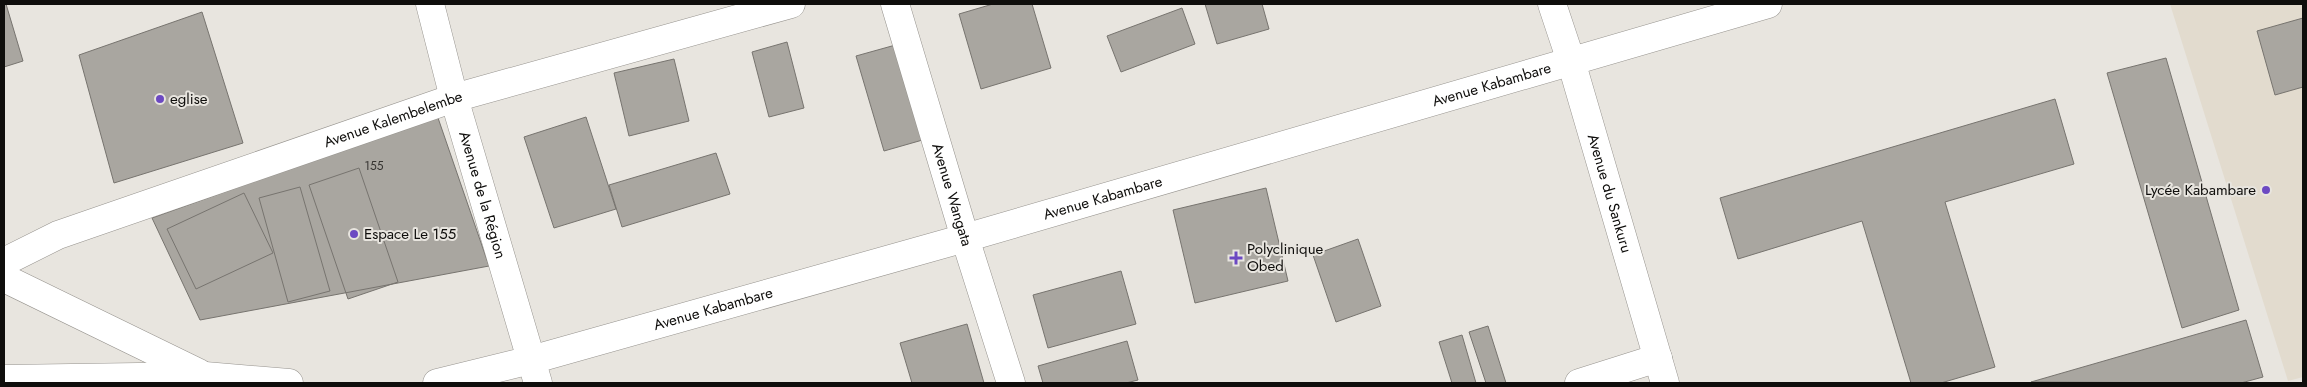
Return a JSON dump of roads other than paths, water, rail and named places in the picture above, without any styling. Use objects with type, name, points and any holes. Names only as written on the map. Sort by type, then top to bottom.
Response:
[{"type":"street","name":"Avenue de la Région","points":[[430,4],[454,98],[535,372]]},
{"type":"street","name":"Avenue Kalembelembe","points":[[4,262],[58,236],[454,98],[791,4]]},
{"type":"street","name":"Avenue Wangata","points":[[895,4],[965,238],[1011,383]]},
{"type":"street","name":"Avenue du Sankuru","points":[[1552,4],[1571,61],[1661,371]]},
{"type":"street","name":"Avenue Kabambare","points":[[437,383],[535,372],[965,238],[1768,4]]},
{"type":"street","points":[[4,278],[205,376]]},
{"type":"street","points":[[1579,383],[1661,371]]},
{"type":"street","points":[[4,379],[205,376],[289,383]]},
{"type":"place","name":"eglise","points":[[160,99]]},
{"type":"place","name":"Lycée Kabambare","points":[[2266,190]]},
{"type":"place","name":"Espace Le 155","points":[[354,234]]},
{"type":"place","name":"Polyclinique Obed","points":[[1236,258]]}]
